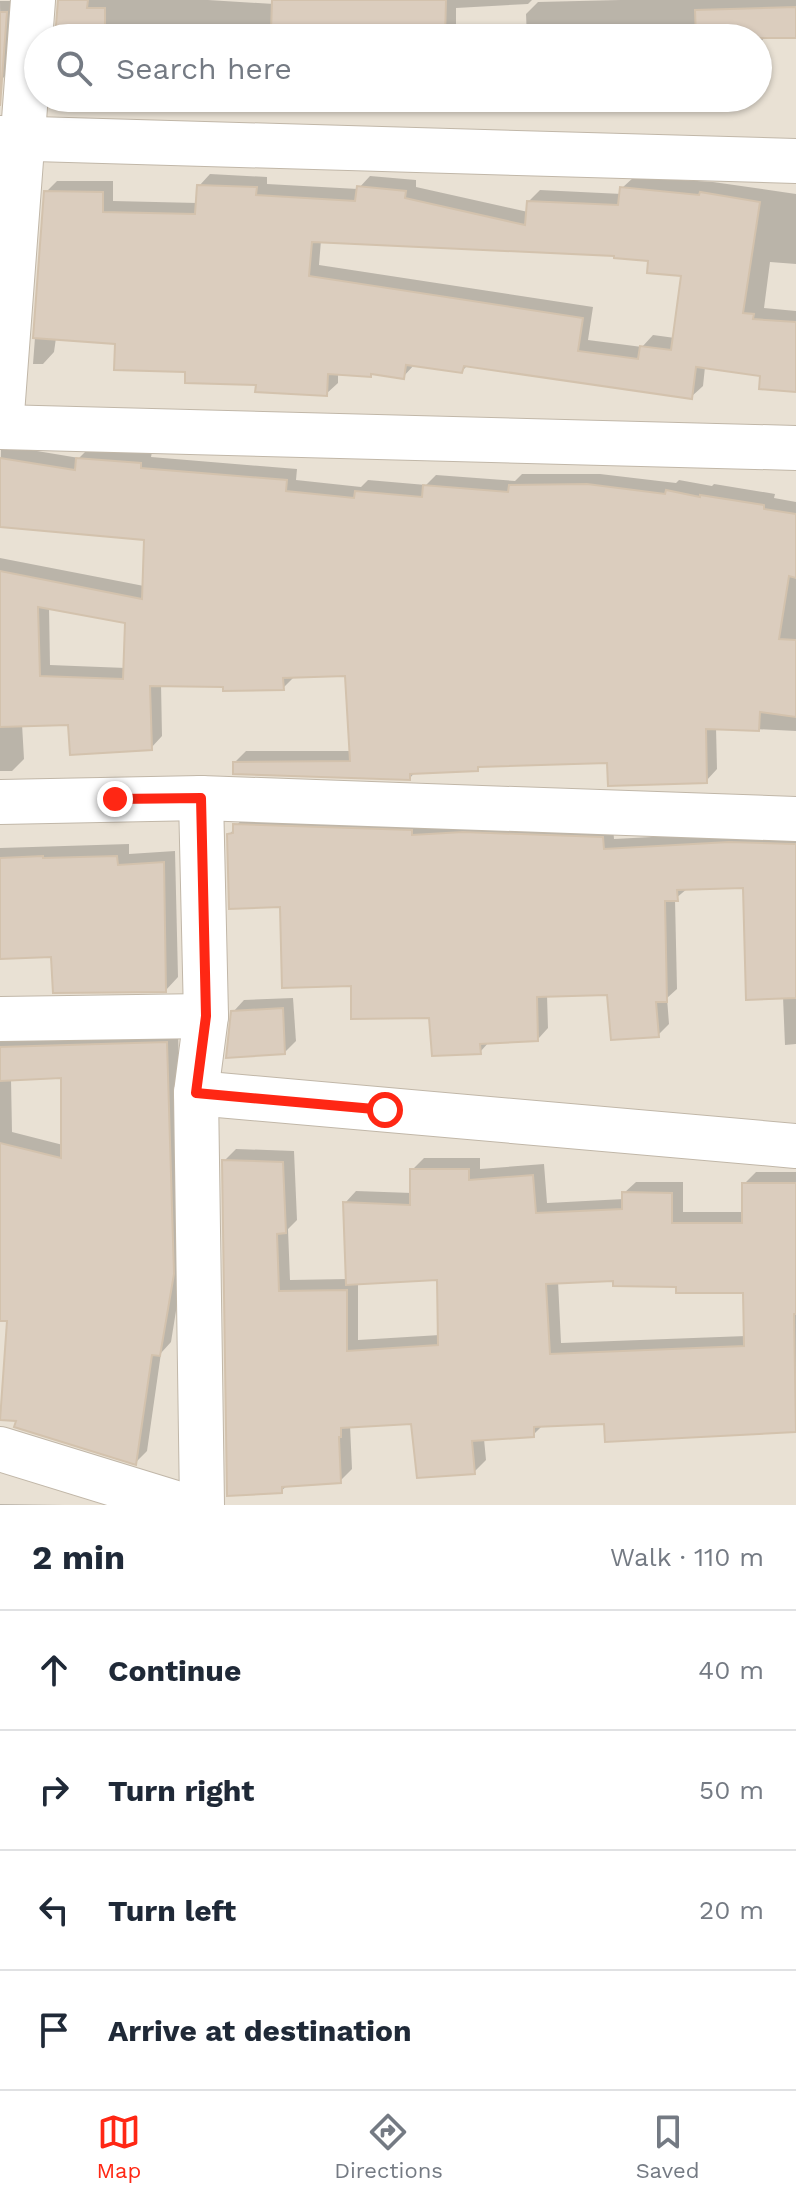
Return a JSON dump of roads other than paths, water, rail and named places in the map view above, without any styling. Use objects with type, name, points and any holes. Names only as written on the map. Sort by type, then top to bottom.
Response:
[{"type":"street","points":[[29,24],[33,0]]},
{"type":"street","points":[[24,60],[12,139],[0,427],[796,448]]},
{"type":"street","points":[[12,139],[796,161]]},
{"type":"street","points":[[201,798],[206,1016],[196,1093],[202,1505]]},
{"type":"street","points":[[0,802],[201,798],[796,819]]},
{"type":"street","points":[[0,1019],[206,1016]]},
{"type":"street","points":[[196,1093],[796,1146]]},
{"type":"street","points":[[0,1449],[182,1505]]}]
